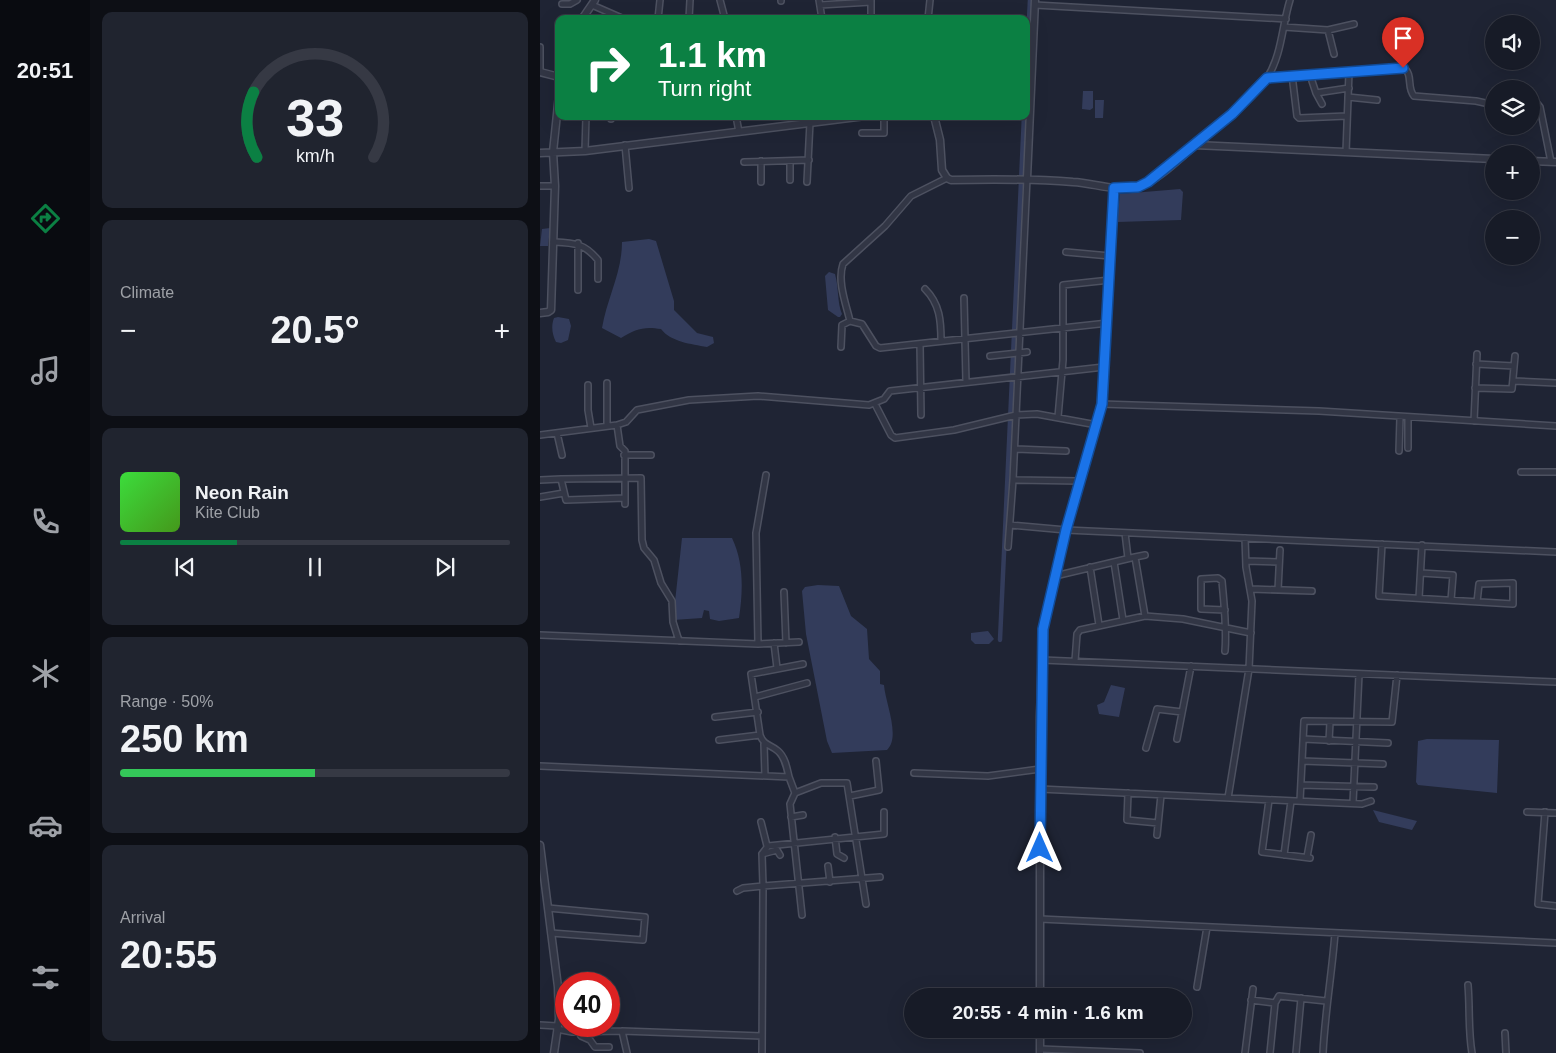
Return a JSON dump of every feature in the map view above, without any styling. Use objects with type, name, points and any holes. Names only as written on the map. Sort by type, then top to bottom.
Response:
[{"type":"street","points":[[562,4],[570,4],[577,0]]},
{"type":"street","points":[[658,15],[660,0]]},
{"type":"street","points":[[688,15],[690,0]]},
{"type":"street","points":[[720,0],[724,15]]},
{"type":"street","points":[[928,15],[930,0]]},
{"type":"street","points":[[935,120],[940,140],[942,170],[947,178],[951,180],[1023,178],[1092,183],[1114,188],[1144,185],[1232,114],[1267,78],[1284,27],[1290,0]]},
{"type":"street","points":[[822,15],[820,2],[871,1],[871,15]]},
{"type":"street","points":[[585,15],[593,2],[617,15]]},
{"type":"street","points":[[1030,76],[1035,3],[1286,19]]},
{"type":"street","points":[[1284,27],[1328,30],[1354,24]]},
{"type":"street","points":[[1328,30],[1334,54]]},
{"type":"street","points":[[540,47],[540,72],[555,76]]},
{"type":"street","points":[[1267,78],[1403,68],[1410,75],[1411,92],[1414,96],[1485,103]]},
{"type":"street","points":[[1346,152],[1349,72]]},
{"type":"street","points":[[1292,75],[1297,116],[1299,118],[1348,116]]},
{"type":"street","points":[[1312,81],[1322,104]]},
{"type":"street","points":[[1316,93],[1348,88]]},
{"type":"street","points":[[1348,97],[1377,100]]},
{"type":"street","points":[[1540,106],[1554,162],[1540,161]]},
{"type":"street","points":[[540,313],[551,310],[555,186],[553,152],[556,120]]},
{"type":"street","points":[[585,151],[586,120]]},
{"type":"street","points":[[737,120],[739,132]]},
{"type":"street","points":[[540,153],[585,151],[821,120]]},
{"type":"street","points":[[862,133],[884,133],[884,120]]},
{"type":"street","points":[[1008,547],[1015,448],[1013,416],[1014,375],[1027,120]]},
{"type":"street","points":[[807,182],[810,122]]},
{"type":"street","points":[[1195,144],[1485,159]]},
{"type":"street","points":[[625,145],[629,188]]},
{"type":"street","points":[[744,162],[809,160]]},
{"type":"street","points":[[761,161],[761,182]]},
{"type":"street","points":[[790,161],[790,180]]},
{"type":"street","points":[[850,321],[841,282],[843,264],[885,226],[911,196],[947,178]]},
{"type":"street","points":[[540,186],[555,186]]},
{"type":"street","points":[[1040,988],[1040,769],[1043,629],[1066,530],[1102,404],[1114,188]]},
{"type":"street","points":[[553,242],[578,243],[598,258],[598,279]]},
{"type":"street","points":[[578,243],[578,290]]},
{"type":"street","points":[[1066,252],[1110,256]]},
{"type":"street","points":[[1058,417],[1063,370],[1063,284],[1110,280]]},
{"type":"street","points":[[926,289],[934,298],[941,320],[941,341]]},
{"type":"street","points":[[964,298],[966,382]]},
{"type":"street","points":[[841,347],[842,325],[850,321],[862,324],[878,347],[1108,323]]},
{"type":"street","points":[[920,344],[921,415]]},
{"type":"street","points":[[990,356],[1027,352]]},
{"type":"street","points":[[1474,421],[1477,354]]},
{"type":"street","points":[[1475,388],[1510,390],[1513,388],[1515,356]]},
{"type":"street","points":[[1476,364],[1514,366]]},
{"type":"street","points":[[540,435],[617,425],[626,422],[637,410],[689,400],[758,396],[862,405],[875,404],[884,399],[890,391],[1014,375],[1104,367]]},
{"type":"street","points":[[1514,381],[1556,383]]},
{"type":"street","points":[[607,384],[608,426]]},
{"type":"street","points":[[588,385],[588,410],[591,428]]},
{"type":"street","points":[[875,404],[890,435],[895,438],[954,430],[1013,416],[1037,414],[1097,425]]},
{"type":"street","points":[[1102,404],[1319,411],[1556,426]]},
{"type":"street","points":[[1400,417],[1400,451]]},
{"type":"street","points":[[1408,418],[1408,448]]},
{"type":"street","points":[[617,425],[620,446],[625,451],[625,504]]},
{"type":"street","points":[[557,433],[562,455]]},
{"type":"street","points":[[1015,448],[1066,451]]},
{"type":"street","points":[[624,455],[651,455]]},
{"type":"street","points":[[1521,472],[1556,472]]},
{"type":"street","points":[[758,644],[756,533],[766,475]]},
{"type":"street","points":[[540,480],[641,478],[642,540],[644,548],[654,560],[661,583],[672,601],[673,622],[679,641]]},
{"type":"street","points":[[561,479],[568,501],[625,498]]},
{"type":"street","points":[[1013,480],[1079,481]]},
{"type":"street","points":[[540,497],[564,493]]},
{"type":"street","points":[[1010,525],[1126,533],[1556,552]]},
{"type":"street","points":[[1126,533],[1128,558]]},
{"type":"street","points":[[1228,798],[1250,669],[1250,589],[1245,538]]},
{"type":"street","points":[[1382,544],[1379,596],[1419,598],[1477,602],[1512,604],[1513,583],[1479,584],[1477,602]]},
{"type":"street","points":[[1419,598],[1422,545]]},
{"type":"street","points":[[1278,590],[1280,550]]},
{"type":"street","points":[[1055,576],[1090,566],[1145,555]]},
{"type":"street","points":[[1136,557],[1145,616]]},
{"type":"street","points":[[1246,561],[1280,562]]},
{"type":"street","points":[[1114,562],[1123,620]]},
{"type":"street","points":[[1090,566],[1099,625]]},
{"type":"street","points":[[1421,573],[1452,575],[1451,600]]},
{"type":"street","points":[[1225,610],[1201,609],[1201,579],[1218,578],[1222,581],[1227,629],[1225,651]]},
{"type":"street","points":[[1250,589],[1312,591]]},
{"type":"street","points":[[784,592],[786,642]]},
{"type":"street","points":[[1075,661],[1078,632],[1099,625],[1145,616],[1182,619],[1251,633]]},
{"type":"street","points":[[540,635],[758,644],[799,642]]},
{"type":"street","points":[[774,643],[777,668]]},
{"type":"street","points":[[1042,660],[1556,682]]},
{"type":"street","points":[[765,776],[764,744],[760,735],[751,674],[803,664]]},
{"type":"street","points":[[1177,740],[1191,666]]},
{"type":"street","points":[[1353,803],[1359,674]]},
{"type":"street","points":[[1300,801],[1304,721],[1392,722],[1397,675]]},
{"type":"street","points":[[755,696],[807,683]]},
{"type":"street","points":[[1146,748],[1157,709],[1182,712]]},
{"type":"street","points":[[715,717],[758,712]]},
{"type":"street","points":[[1328,741],[1330,722]]},
{"type":"street","points":[[719,740],[760,735]]},
{"type":"street","points":[[1303,739],[1388,743]]},
{"type":"street","points":[[764,744],[777,750],[786,762],[795,792],[790,804],[802,915]]},
{"type":"street","points":[[850,796],[879,790],[876,761]]},
{"type":"street","points":[[1302,761],[1383,764]]},
{"type":"street","points":[[540,766],[789,777]]},
{"type":"street","points":[[914,773],[988,776],[1040,769]]},
{"type":"street","points":[[795,792],[820,783],[846,782],[850,796],[866,904]]},
{"type":"street","points":[[1301,785],[1374,787]]},
{"type":"street","points":[[1040,789],[1270,800],[1353,803],[1371,801]]},
{"type":"street","points":[[1128,793],[1127,820],[1158,823]]},
{"type":"street","points":[[1157,834],[1161,795]]},
{"type":"street","points":[[1270,800],[1262,852],[1309,857],[1310,835]]},
{"type":"street","points":[[1284,855],[1291,800]]},
{"type":"street","points":[[762,1053],[762,854],[768,846],[884,834],[884,812]]},
{"type":"street","points":[[1527,812],[1556,813]]},
{"type":"street","points":[[1545,812],[1538,904],[1556,906]]},
{"type":"street","points":[[791,817],[803,815]]},
{"type":"street","points":[[761,822],[768,846]]},
{"type":"street","points":[[835,838],[837,854],[844,858]]},
{"type":"street","points":[[540,845],[543,895],[548,908],[556,972]]},
{"type":"street","points":[[762,854],[777,850],[780,855]]},
{"type":"street","points":[[828,866],[830,882]]},
{"type":"street","points":[[737,891],[743,888],[763,886],[880,877]]},
{"type":"street","points":[[548,908],[646,917],[643,940],[551,933]]},
{"type":"street","points":[[1040,919],[1556,943]]},
{"type":"street","points":[[1197,987],[1207,927]]},
{"type":"street","points":[[1322,1053],[1326,1001],[1330,988],[1335,933]]},
{"type":"street","points":[[1468,985],[1470,1007],[1468,1029],[1472,1053]]},
{"type":"street","points":[[1245,1053],[1253,989]]},
{"type":"street","points":[[1270,1053],[1275,1002],[1279,996],[1326,1001]]},
{"type":"street","points":[[1296,1053],[1301,998]]},
{"type":"street","points":[[1252,1000],[1275,1002]]},
{"type":"street","points":[[540,1025],[555,1028]]},
{"type":"street","points":[[627,1053],[622,1030],[762,1036]]},
{"type":"street","points":[[1505,1033],[1506,1053]]},
{"type":"street","points":[[554,1053],[556,1037]]},
{"type":"street","points":[[583,1037],[590,1040],[595,1047],[609,1047]]},
{"type":"street","points":[[1040,1038],[1040,1051],[1140,1053]]},
{"type":"water","points":[[1083,91],[1093,91],[1093,108],[1090,110],[1082,109]]},
{"type":"water","points":[[1095,100],[1104,100],[1103,118],[1095,118]]},
{"type":"water","points":[[1180,189],[1183,192],[1181,220],[1117,222],[1120,194]]},
{"type":"water","points":[[550,228],[548,246],[540,246],[542,229]]},
{"type":"water","points":[[649,239],[656,241],[674,301],[674,310],[697,333],[713,337],[714,343],[707,347],[676,340],[661,329],[655,328],[640,329],[621,338],[602,328],[620,264],[622,242]]},
{"type":"water","points":[[829,272],[835,274],[842,314],[840,317],[828,310],[825,276]]},
{"type":"water","points":[[554,318],[569,319],[571,326],[568,340],[561,343],[556,342],[552,330]]},
{"type":"water","points":[[682,538],[732,538],[739,557],[742,577],[739,618],[719,621],[710,619],[709,611],[704,610],[702,618],[673,620]]},
{"type":"water","points":[[818,585],[839,586],[851,616],[867,629],[869,659],[880,671],[880,684],[884,685],[891,719],[893,737],[887,750],[832,753],[827,741],[806,634],[802,591],[805,587]]},
{"type":"water","points":[[988,631],[994,639],[989,644],[975,644],[971,640],[971,633]]},
{"type":"water","points":[[1111,685],[1125,688],[1119,717],[1099,714],[1097,705],[1104,702]]},
{"type":"water","points":[[1427,739],[1499,740],[1497,793],[1418,785],[1416,782],[1418,741]]},
{"type":"water","points":[[1373,810],[1417,821],[1412,830],[1379,822]]},
{"type":"waterway","points":[[1029,15],[1030,0]]},
{"type":"waterway","points":[[1000,640],[1024,120]]},
{"type":"route","points":[[1040,848],[1040,717],[1043,629],[1066,530],[1102,404],[1110,280],[1110,229],[1114,188],[1144,185],[1232,114],[1267,78],[1403,68]]}]
